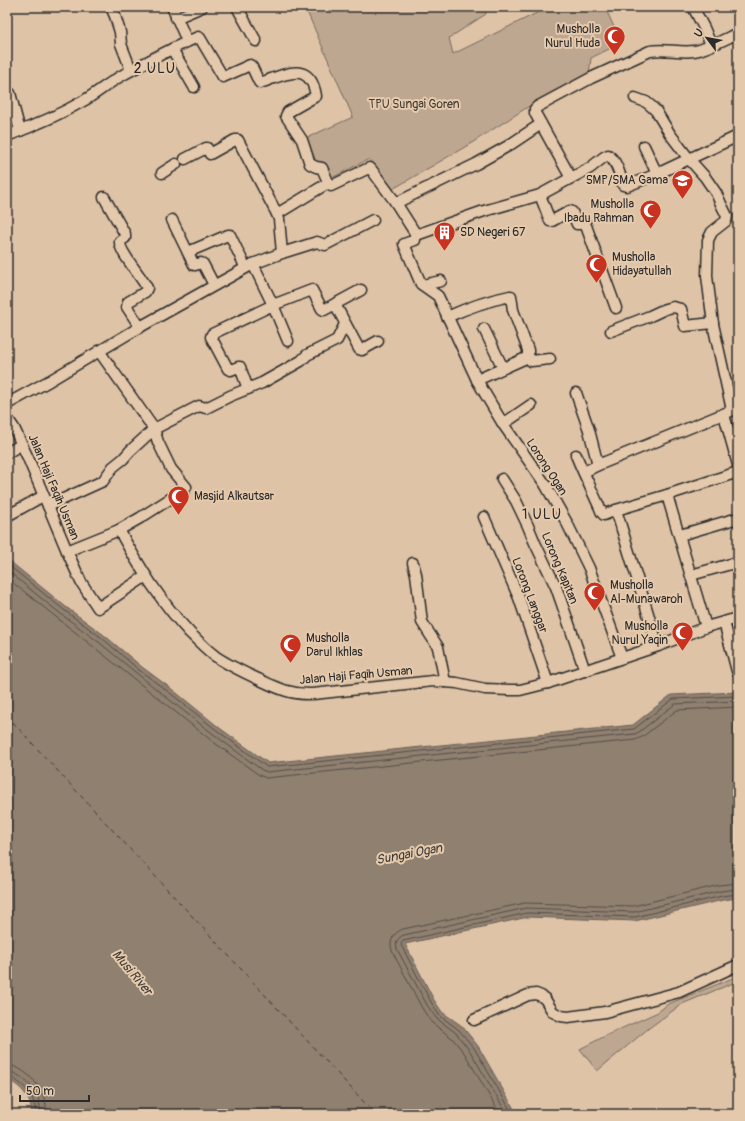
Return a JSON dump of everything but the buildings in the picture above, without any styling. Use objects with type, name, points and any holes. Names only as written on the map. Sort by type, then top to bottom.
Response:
[{"type":"street","points":[[111,7],[120,33],[121,44],[131,70]]},
{"type":"street","points":[[172,7],[187,41]]},
{"type":"street","points":[[176,18],[202,7]]},
{"type":"street","points":[[237,7],[256,41]]},
{"type":"street","points":[[693,7],[711,45]]},
{"type":"street","points":[[571,178],[535,113],[535,109],[591,78],[646,52],[658,50],[698,51],[738,33]]},
{"type":"street","points":[[7,136],[56,115],[86,99],[120,76],[172,48],[199,37],[223,77],[250,65],[259,83],[299,72],[311,79],[316,96],[288,112],[286,116],[302,140],[310,164],[322,168],[330,185],[333,185],[368,168],[371,169],[396,203],[415,233],[415,240],[404,244],[421,284],[441,282]]},
{"type":"street","points":[[172,48],[194,87]]},
{"type":"street","points":[[10,93],[20,131]]},
{"type":"street","points":[[584,472],[735,409],[713,323],[707,276],[708,240],[712,232],[724,222],[727,216],[716,193],[705,177],[688,159],[656,111],[646,102],[635,98]]},
{"type":"street","points":[[396,203],[476,164],[508,146],[541,124]]},
{"type":"street","points":[[415,233],[419,234],[484,211],[540,195],[590,168],[608,155],[614,162],[625,186],[627,186],[657,174],[738,136]]},
{"type":"street","points":[[185,159],[206,148],[210,154],[235,140],[238,140],[279,219],[282,253]]},
{"type":"street","points":[[644,146],[657,174]]},
{"type":"street","points":[[162,172],[176,164]]},
{"type":"street","points":[[277,214],[328,183]]},
{"type":"street","points":[[540,195],[550,221],[570,211],[572,212],[577,224],[585,223],[616,308]]},
{"type":"street","points":[[104,197],[125,234],[125,238],[120,240],[119,244],[147,286],[145,292],[127,304],[127,307],[140,327]]},
{"type":"street","points":[[172,220],[195,266],[203,264],[214,285]]},
{"type":"street","points":[[7,404],[249,266],[282,253],[317,242],[325,245],[373,220]]},
{"type":"street","points":[[188,252],[230,235],[243,262],[249,266],[265,289],[288,341]]},
{"type":"street","name":"Lorong Ogan","points":[[423,285],[438,296],[477,380],[503,424],[545,484],[567,523],[589,568],[622,658]]},
{"type":"street","points":[[248,389],[240,367],[231,370],[228,369],[211,335],[213,333],[272,303],[311,290],[313,291],[322,310],[325,310],[361,290]]},
{"type":"street","points":[[447,317],[478,304],[510,296],[513,310],[531,361],[550,359]]},
{"type":"street","points":[[335,304],[359,350],[362,350],[378,341]]},
{"type":"street","points":[[611,331],[650,316],[660,310],[673,307],[681,309],[685,326],[713,323]]},
{"type":"street","points":[[48,506],[103,481],[113,467],[154,429],[199,406],[206,408],[262,383],[301,361],[307,355],[337,340],[345,324]]},
{"type":"street","points":[[484,328],[503,368]]},
{"type":"street","points":[[99,351],[154,429],[158,442],[171,469],[186,487],[184,490],[119,530]]},
{"type":"street","points":[[477,380],[526,358],[528,355]]},
{"type":"street","points":[[576,393],[589,430],[598,465]]},
{"type":"street","points":[[503,424],[531,405]]},
{"type":"street","name":"Jalan Haji Faqih Usman","points":[[7,418],[22,444],[66,551],[119,530],[160,597],[179,621],[203,646],[227,664],[284,691],[296,694],[313,694],[433,681],[485,689],[520,690],[585,671],[658,646],[706,627],[738,618]]},
{"type":"street","points":[[725,418],[738,465]]},
{"type":"street","points":[[7,453],[22,444]]},
{"type":"street","points":[[576,455],[591,485],[602,514],[738,472]]},
{"type":"street","name":"Lorong Kapitan","points":[[502,479],[528,526],[556,587],[585,671]]},
{"type":"street","points":[[667,495],[706,627]]},
{"type":"street","points":[[7,516],[43,496]]},
{"type":"street","points":[[616,510],[658,646]]},
{"type":"street","name":"Lorong Langgar","points":[[484,517],[519,598],[548,683]]},
{"type":"street","points":[[680,535],[738,518]]},
{"type":"street","points":[[66,551],[81,582],[98,608],[146,576]]},
{"type":"street","points":[[691,575],[738,562]]},
{"type":"street","points":[[413,563],[416,574],[422,622],[438,647],[445,682]]},
{"type":"street","points":[[724,622],[738,671]]},
{"type":"street","points":[[474,1020],[528,995],[536,994],[544,997],[553,1012],[561,1016],[568,1017],[605,1012],[679,992],[738,965]]},
{"type":"green space","name":"TPU Sungai Goren","points":[[305,7],[484,7],[486,14],[449,38],[453,54],[549,7],[605,7],[621,43],[591,58],[589,74],[534,103],[470,144],[391,190],[369,159],[322,183],[306,138],[353,117]]},
{"type":"green space","points":[[738,976],[738,981],[682,1004],[649,1028],[597,1071],[580,1049],[658,1012],[668,1004]]},
{"type":"water","points":[[7,559],[221,729],[268,763],[633,725],[671,695],[738,692],[738,898],[723,900],[635,921],[528,917],[405,944],[434,1000],[442,1012],[462,1026],[478,1046],[514,1109],[524,1114],[32,1114],[30,1102],[25,1093],[7,1079]]},
{"type":"ferry route","points":[[7,716],[375,1114]]},
{"type":"place","name":"Musholla Nurul Huda","points":[[615,56]]},
{"type":"place","name":"SMP/SMA Gama","points":[[683,200]]},
{"type":"place","name":"Musholla Ibadu Rahman","points":[[650,230]]},
{"type":"place","name":"SD Negeri 67","points":[[445,252]]},
{"type":"place","name":"Musholla Hidayatullah","points":[[597,284]]},
{"type":"place","name":"Masjid Alkautsar","points":[[179,516]]},
{"type":"place","name":"Musholla Al-Munawaroh","points":[[595,612]]},
{"type":"place","name":"Musholla Nurul Yaqin","points":[[683,652]]},
{"type":"place","name":"Musholla Darul Ikhlas","points":[[291,664]]},
{"type":"district","name":"2 ULU","points":[[155,68]]},
{"type":"district","name":"1 ULU","points":[[542,514]]},
{"type":"water label","name":"Sungai Ogan","points":[[409,853]]},
{"type":"water label","name":"Musi River","points":[[133,972]]}]
